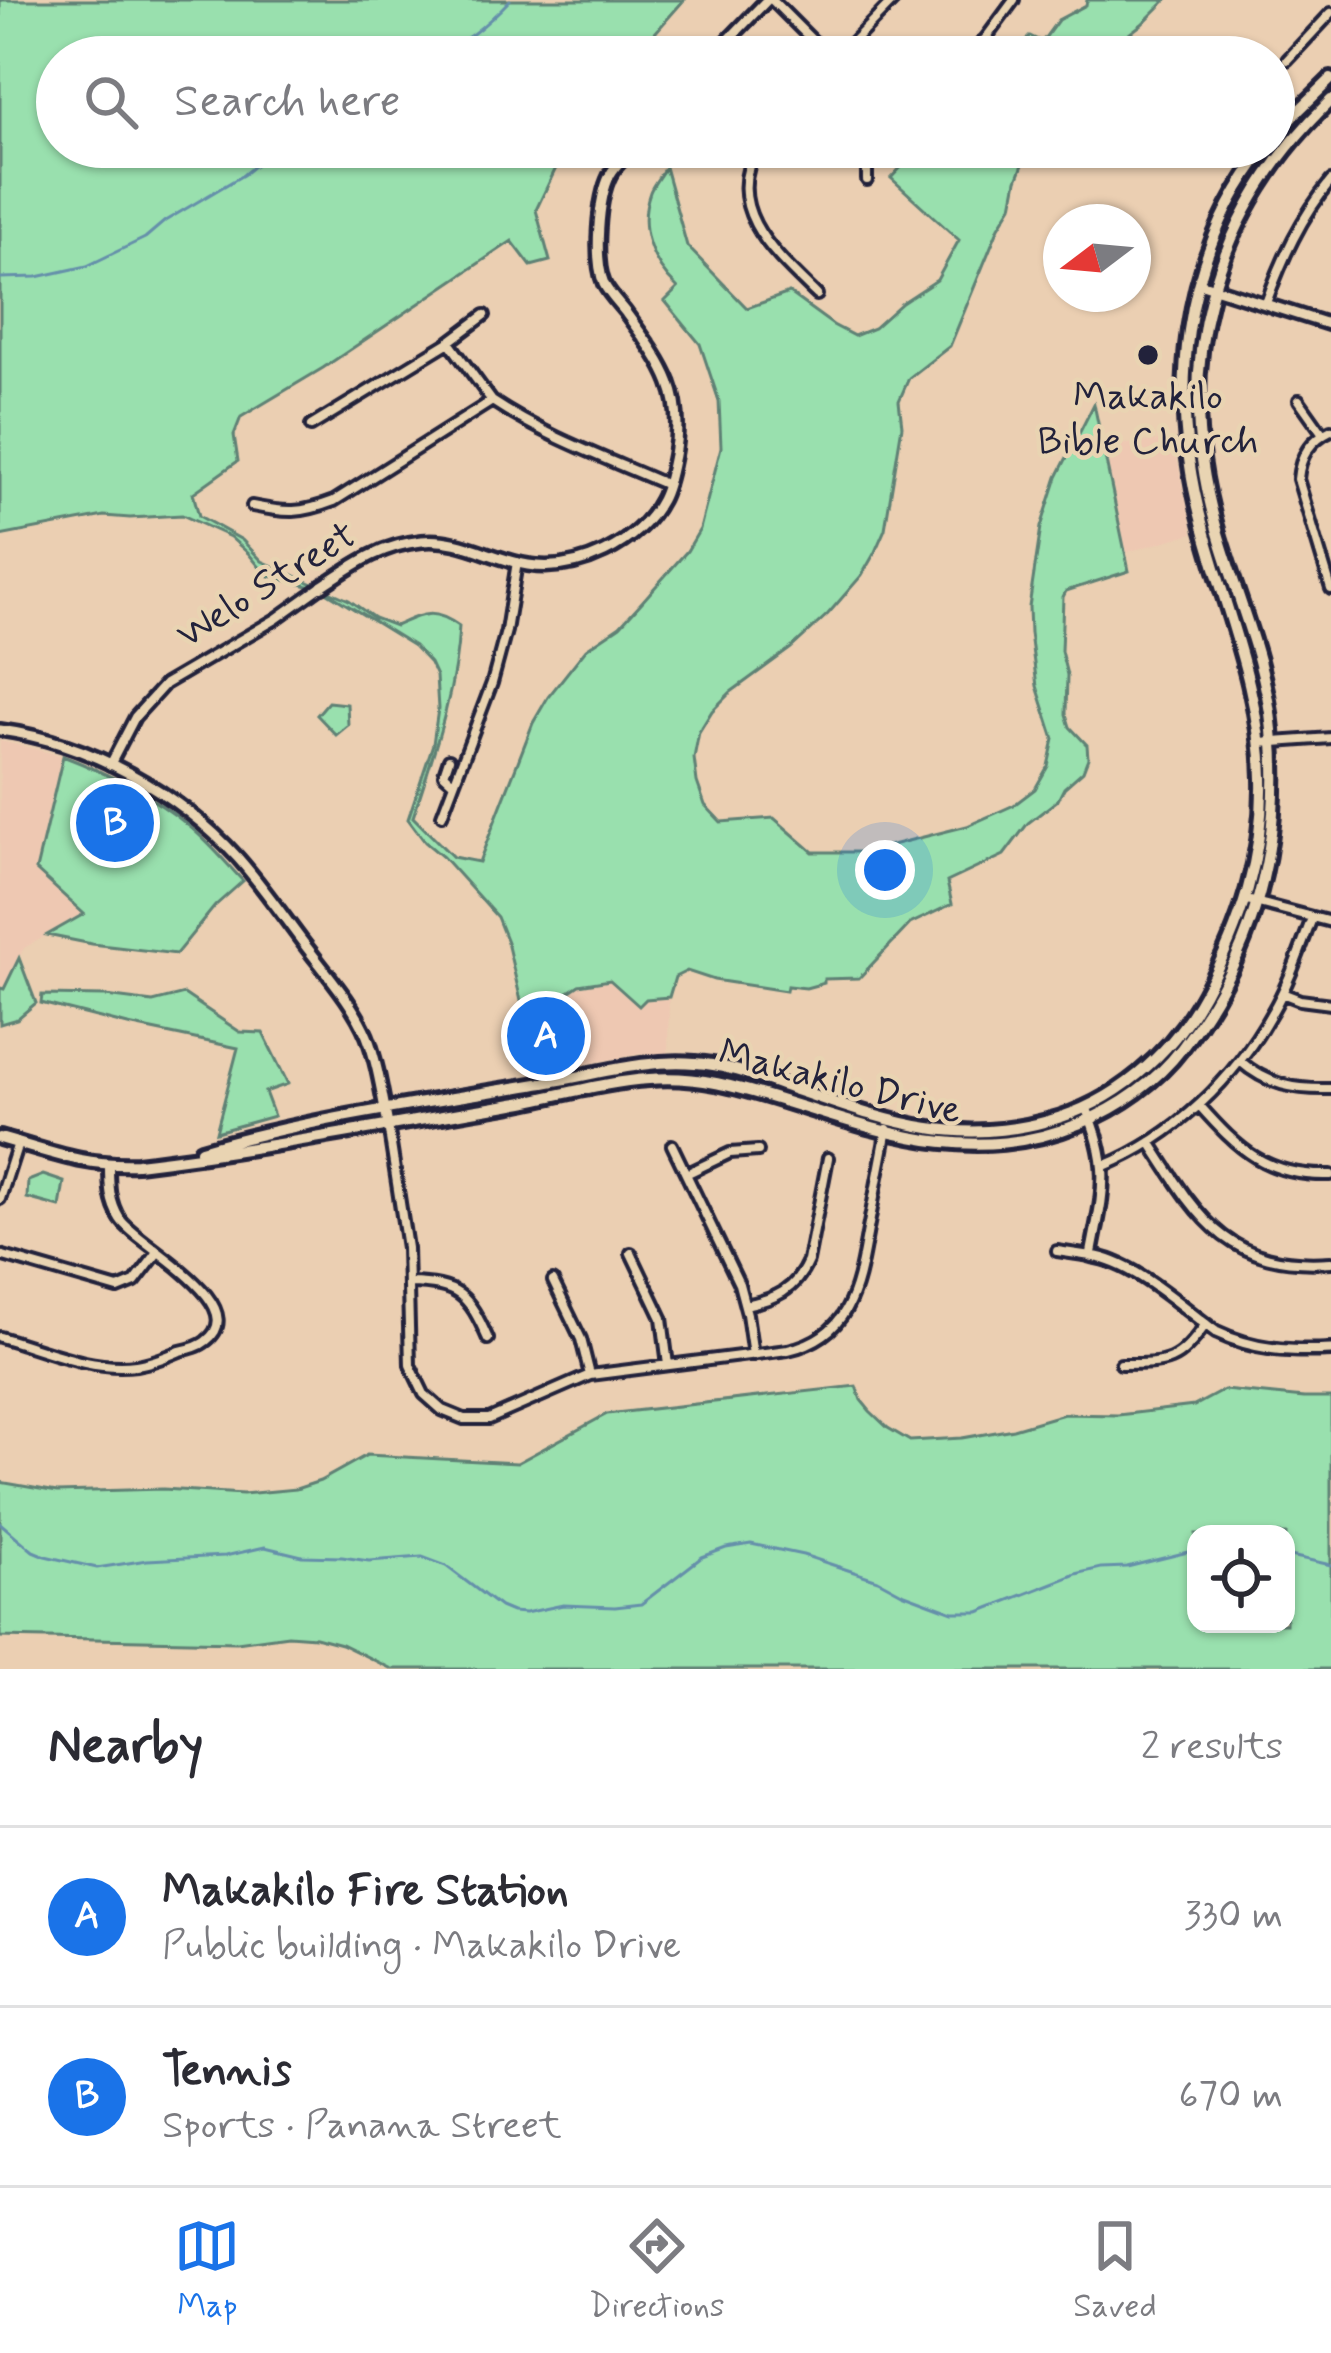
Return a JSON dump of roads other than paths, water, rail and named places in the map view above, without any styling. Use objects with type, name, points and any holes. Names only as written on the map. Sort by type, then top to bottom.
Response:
[{"type":"main road","points":[[1295,117],[1331,79]]},
{"type":"main road","name":"Makakilo Drive","points":[[1295,137],[1331,100]]},
{"type":"main road","name":"Makakilo Drive","points":[[1253,168],[1213,241],[1199,283],[1186,337],[1182,386],[1192,484],[1266,743]]},
{"type":"main road","name":"Makakilo Drive","points":[[0,1138],[77,1161],[109,1165],[164,1161],[644,1079],[725,1083],[888,1127],[990,1132],[1089,1114],[1138,1075],[1192,1017],[1252,902],[1266,743],[1265,684],[1204,482],[1197,387],[1202,339],[1227,247],[1271,168]]},
{"type":"main road","name":"Makakilo Drive","points":[[164,1161],[385,1109],[642,1064],[729,1067],[888,1127]]},
{"type":"main road","points":[[554,1082],[556,1096]]},
{"type":"street","points":[[733,36],[770,0],[807,36]]},
{"type":"street","points":[[859,36],[894,0]]},
{"type":"street","points":[[987,36],[1014,0]]},
{"type":"street","points":[[1295,51],[1331,13]]},
{"type":"street","name":"Welo Street","points":[[110,765],[135,717],[154,694],[368,555],[422,541],[448,540],[518,562],[560,566],[619,544],[643,525],[667,485],[677,436],[676,397],[669,378],[603,282],[597,228],[610,176],[617,168]]},
{"type":"street","points":[[750,168],[746,196],[759,234],[818,295]]},
{"type":"street","points":[[867,168],[867,180]]},
{"type":"street","points":[[1266,303],[1300,226],[1331,181]]},
{"type":"street","points":[[1199,283],[1331,325]]},
{"type":"street","points":[[311,426],[485,315]]},
{"type":"street","points":[[449,342],[493,401],[535,428],[667,485]]},
{"type":"street","points":[[1300,400],[1327,432],[1306,451],[1298,479],[1331,589]]},
{"type":"street","points":[[252,506],[289,514],[334,501],[493,401]]},
{"type":"street","points":[[442,815],[492,683],[518,562]]},
{"type":"street","points":[[0,730],[58,743],[110,765],[182,807],[236,856],[356,1016],[373,1052],[388,1125],[407,1248],[412,1373],[429,1400],[449,1414],[472,1420],[496,1417],[590,1375],[798,1348],[826,1334],[847,1310],[858,1281],[888,1127]]},
{"type":"street","points":[[1266,743],[1331,738]]},
{"type":"street","points":[[449,759],[444,774],[454,783]]},
{"type":"street","points":[[1252,902],[1331,922]]},
{"type":"street","points":[[1104,1166],[1150,1142],[1198,1105],[1240,1061],[1273,1011],[1312,918]]},
{"type":"street","points":[[1282,993],[1331,1004]]},
{"type":"street","points":[[1240,1061],[1278,1084],[1331,1089]]},
{"type":"street","points":[[1198,1105],[1238,1147],[1262,1162],[1289,1172],[1331,1175]]},
{"type":"street","points":[[1089,1114],[1104,1166],[1091,1256]]},
{"type":"street","points":[[1150,1142],[1187,1201],[1222,1236],[1266,1257],[1331,1262]]},
{"type":"street","points":[[0,1198],[18,1143]]},
{"type":"street","points":[[672,1144],[732,1270],[745,1305],[753,1354]]},
{"type":"street","points":[[686,1174],[730,1153],[758,1151]]},
{"type":"street","points":[[745,1305],[780,1295],[803,1273],[828,1158]]},
{"type":"street","points":[[0,1337],[91,1363],[121,1366],[151,1362],[202,1344],[214,1331],[214,1311],[197,1283],[132,1233],[117,1215],[109,1165]]},
{"type":"street","points":[[1057,1251],[1106,1258],[1126,1267],[1230,1339],[1292,1352],[1331,1350]]},
{"type":"street","points":[[0,1255],[118,1289],[138,1280],[158,1252]]},
{"type":"street","points":[[631,1253],[662,1318],[668,1365]]},
{"type":"street","points":[[553,1281],[580,1339],[590,1375]]},
{"type":"street","points":[[408,1283],[442,1285],[459,1292],[475,1310],[488,1339]]},
{"type":"street","points":[[1121,1364],[1175,1358],[1206,1324]]},
{"type":"waterway","points":[[470,36],[510,0]]},
{"type":"waterway","points":[[0,278],[37,277],[87,266],[145,238],[252,168]]},
{"type":"waterway","points":[[0,1523],[33,1551],[97,1568],[225,1556],[265,1547],[302,1556],[369,1561],[422,1557],[446,1566],[500,1607],[525,1613],[563,1605],[641,1604],[702,1557],[751,1544],[878,1580],[953,1612],[979,1612],[1076,1574],[1187,1552]]},
{"type":"waterway","points":[[1295,1557],[1331,1565]]},
{"type":"place","name":"Makakilo Bible Church","points":[[1148,355]]},
{"type":"place","name":"Tennis","points":[[115,823]]},
{"type":"place","name":"Makakilo Fire Station","points":[[546,1036]]}]
